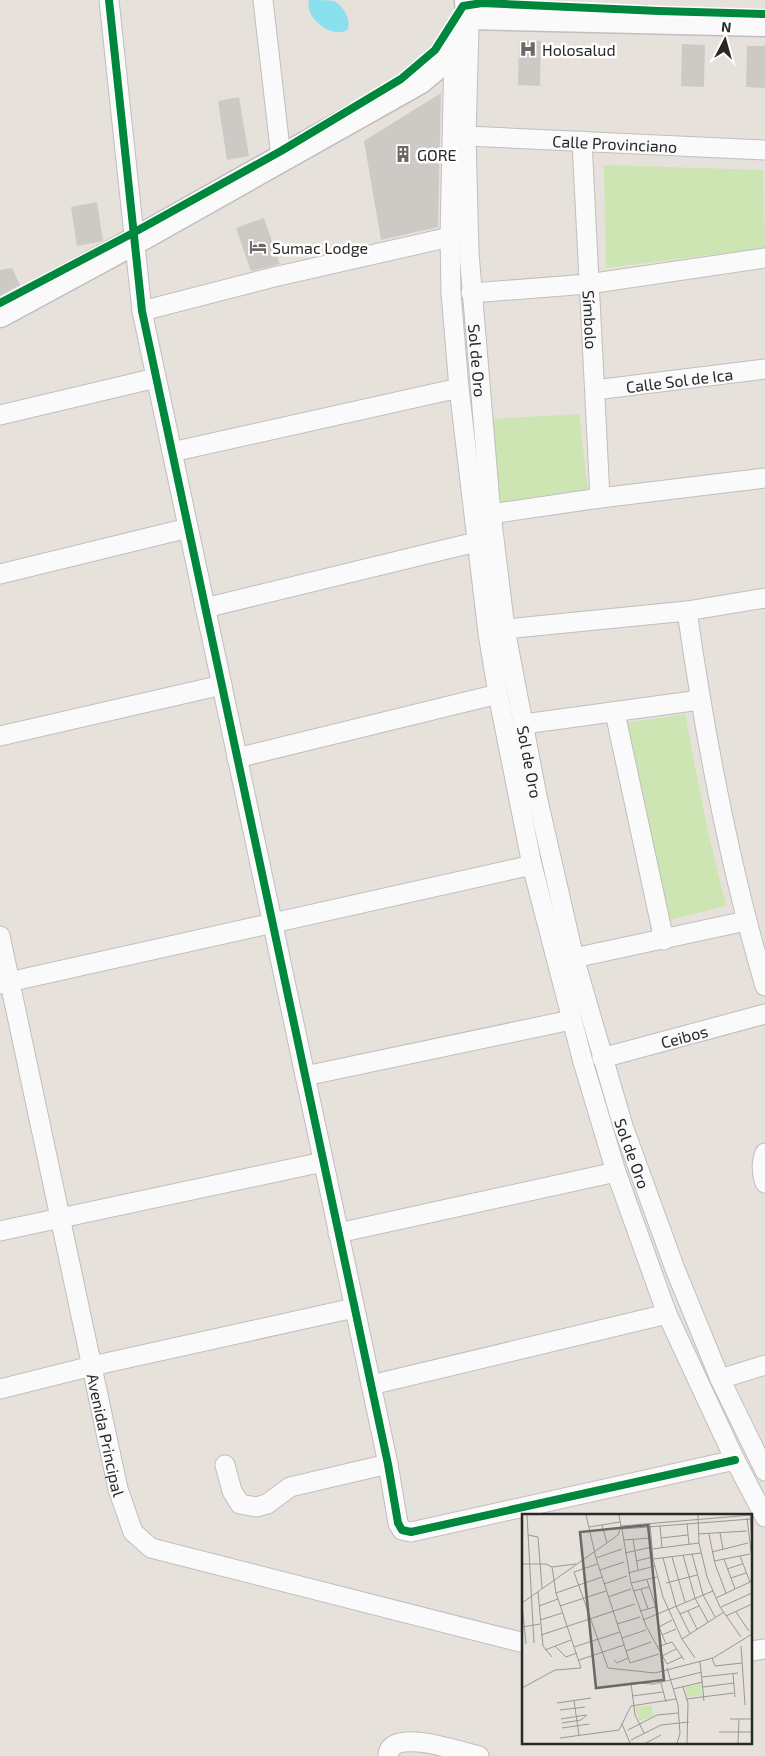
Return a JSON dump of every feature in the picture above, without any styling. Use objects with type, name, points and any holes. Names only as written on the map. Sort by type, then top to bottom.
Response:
[{"type":"main road","points":[[0,314],[134,242],[419,81],[454,52],[469,8],[765,23]]},
{"type":"street","points":[[109,0],[142,311],[388,1464],[398,1523],[402,1530],[411,1532],[735,1460]]},
{"type":"street","points":[[263,0],[281,158]]},
{"type":"street","name":"Sol de Oro","points":[[469,8],[466,136],[471,293],[491,514],[505,629],[537,796],[574,958],[623,1126],[675,1269],[720,1379],[765,1471]]},
{"type":"street","points":[[454,52],[450,237],[451,293],[459,388],[488,633],[498,694],[532,865],[571,1020],[616,1172],[667,1314],[735,1460],[765,1517]]},
{"type":"street","name":"Calle Provinciano","points":[[466,136],[764,150]]},
{"type":"street","name":"Símbolo","points":[[582,141],[600,498]]},
{"type":"street","points":[[142,311],[274,277],[450,237]]},
{"type":"street","points":[[471,293],[588,284],[765,258]]},
{"type":"street","name":"Calle Sol de Ica","points":[[595,390],[765,370]]},
{"type":"street","points":[[0,415],[156,378]]},
{"type":"street","points":[[172,452],[459,388]]},
{"type":"street","points":[[491,514],[600,498],[765,478]]},
{"type":"street","points":[[0,574],[188,528]]},
{"type":"street","points":[[205,608],[476,542]]},
{"type":"street","points":[[505,629],[687,611],[765,598]]},
{"type":"street","points":[[687,611],[700,700],[746,921],[765,986]]},
{"type":"street","points":[[0,736],[222,685]]},
{"type":"street","points":[[237,758],[498,694]]},
{"type":"street","points":[[524,724],[700,700]]},
{"type":"street","points":[[615,713],[664,940]]},
{"type":"street","points":[[5,983],[532,865]]},
{"type":"street","points":[[574,958],[746,921]]},
{"type":"street","name":"Avenida Principal","points":[[0,936],[5,983],[60,1219],[118,1489],[133,1532],[151,1548],[522,1642]]},
{"type":"street","name":"Ceibos","points":[[602,1058],[765,1014]]},
{"type":"street","points":[[305,1076],[571,1020]]},
{"type":"street","points":[[765,1152],[761,1164],[765,1183]]},
{"type":"street","points":[[0,1231],[324,1162]]},
{"type":"street","points":[[338,1233],[616,1172]]},
{"type":"street","points":[[0,1389],[92,1366],[354,1308]]},
{"type":"street","points":[[371,1384],[667,1314]]},
{"type":"street","points":[[720,1379],[765,1365]]},
{"type":"street","points":[[225,1465],[232,1491],[240,1504],[256,1506],[267,1504],[290,1487],[388,1464]]},
{"type":"street","points":[[752,1652],[765,1649]]},
{"type":"street","points":[[388,1756],[388,1752],[393,1745],[401,1741],[413,1741],[479,1756]]},
{"type":"green space","points":[[604,165],[763,170],[765,248],[606,268]]},
{"type":"green space","points":[[579,414],[588,490],[499,504],[490,419]]},
{"type":"green space","points":[[685,714],[706,823],[726,906],[661,922],[617,724]]},
{"type":"water","points":[[309,0],[334,1],[337,3],[347,17],[348,29],[342,32],[335,32],[321,26],[311,14]]},
{"type":"building","points":[[519,40],[541,41],[540,86],[518,85]]},
{"type":"building","points":[[682,44],[705,45],[704,87],[681,86]]},
{"type":"building","points":[[747,46],[765,46],[765,88],[746,87]]},
{"type":"building","name":"GORE","points":[[441,93],[438,227],[381,240],[364,141]]},
{"type":"building","points":[[239,97],[249,156],[227,160],[218,101]]},
{"type":"building","points":[[97,202],[103,241],[77,246],[71,207]]},
{"type":"building","name":"Sumac Lodge","points":[[264,218],[280,264],[251,271],[236,228]]},
{"type":"building","points":[[12,268],[20,285],[0,296],[0,270]]},
{"type":"cycle path","points":[[109,0],[142,311],[388,1464],[398,1523],[402,1530],[411,1532],[735,1460]]},
{"type":"cycle path","points":[[0,303],[133,233],[281,151],[401,79],[435,50],[463,6],[482,3],[765,14]]},
{"type":"place","name":"Holosalud","points":[[528,49]]},
{"type":"place","name":"GORE","points":[[403,154]]},
{"type":"place","name":"Sumac Lodge","points":[[258,247]]}]
